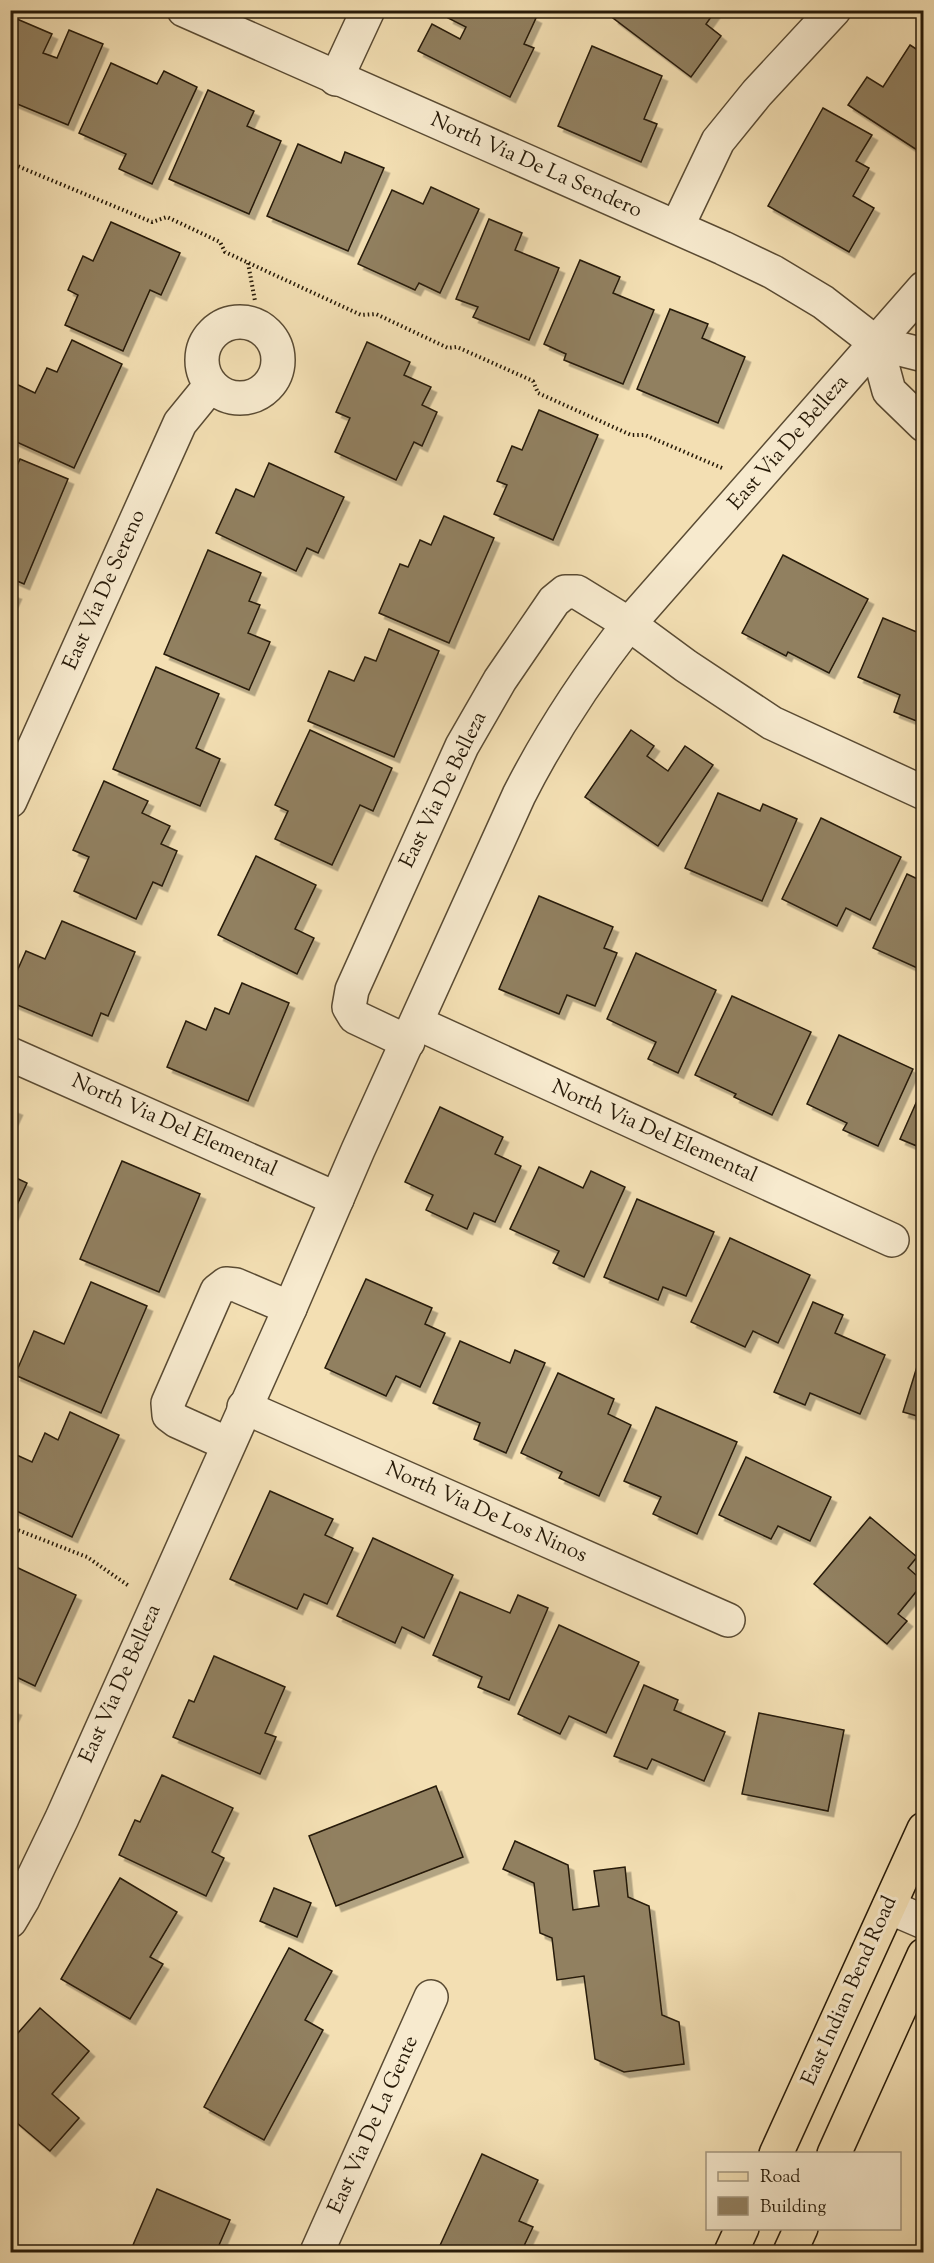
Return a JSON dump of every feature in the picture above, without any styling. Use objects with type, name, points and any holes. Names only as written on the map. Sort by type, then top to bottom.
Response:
[{"type":"main road","name":"East Indian Bend Road","points":[[777,2152],[924,1828]]},
{"type":"main road","points":[[835,2152],[924,1955]]},
{"type":"main road","points":[[731,2253],[742,2230]]},
{"type":"main road","points":[[790,2253],[801,2230]]},
{"type":"street","name":"North Via De La Sendero","points":[[184,10],[772,272],[823,302],[876,343],[924,355]]},
{"type":"street","points":[[336,79],[368,10]]},
{"type":"street","points":[[677,228],[718,141],[757,93],[834,10]]},
{"type":"street","name":"East Via De Belleza","points":[[10,1921],[62,1818],[337,1199],[541,751],[596,667],[629,624],[924,288]]},
{"type":"street","points":[[876,343],[889,391],[924,425]]},
{"type":"street","name":"East Via De Sereno","points":[[10,801],[180,423],[211,385]]},
{"type":"street","name":"East Via De Belleza","points":[[412,1033],[355,1017],[349,1007],[352,990],[462,746],[500,680],[554,601],[565,592],[577,592],[629,624]]},
{"type":"street","points":[[629,624],[686,666],[772,723],[924,793]]},
{"type":"street","name":"North Via Del Elemental","points":[[412,1033],[892,1240]]},
{"type":"street","name":"North Via Del Elemental","points":[[10,1053],[337,1199]]},
{"type":"street","points":[[228,1444],[177,1421],[169,1414],[168,1402],[217,1291],[226,1284],[236,1285],[290,1308]]},
{"type":"street","name":"North Via De Los Ninos","points":[[244,1407],[728,1620]]},
{"type":"street","points":[[889,1907],[924,1922]]},
{"type":"street","name":"East Via De La Gente","points":[[317,2253],[430,1997]]},
{"type":"path","points":[[10,163],[152,222],[167,217],[220,242],[225,252],[361,315],[376,314],[448,348],[457,347],[532,381],[538,393],[631,435],[645,435],[725,469]]},
{"type":"path","points":[[248,263],[255,301]]},
{"type":"path","points":[[10,1527],[87,1557],[130,1586]]},
{"type":"building","points":[[452,10],[520,10],[536,18],[524,44],[534,48],[510,97],[418,51],[432,24],[460,39],[466,27],[448,18]]},
{"type":"building","points":[[619,10],[716,10],[706,24],[721,36],[691,77],[613,18]]},
{"type":"building","points":[[17,19],[52,34],[43,53],[57,58],[69,30],[103,44],[68,125],[10,101],[10,33]]},
{"type":"building","points":[[910,45],[924,54],[924,147],[920,152],[848,105],[867,77],[883,87]]},
{"type":"building","points":[[592,46],[662,76],[644,119],[657,124],[641,162],[558,126]]},
{"type":"building","points":[[111,63],[157,84],[164,71],[197,87],[152,184],[119,169],[126,154],[79,133]]},
{"type":"building","points":[[208,90],[254,111],[247,126],[281,141],[249,214],[169,179]]},
{"type":"building","points":[[823,108],[872,135],[856,161],[869,168],[853,196],[874,208],[849,252],[768,206]]},
{"type":"building","points":[[298,144],[341,163],[345,152],[384,168],[348,251],[267,216]]},
{"type":"building","points":[[431,187],[479,209],[440,293],[419,283],[415,290],[358,264],[392,190],[423,204]]},
{"type":"building","points":[[489,219],[522,233],[515,250],[559,268],[529,340],[473,317],[478,307],[456,299]]},
{"type":"building","points":[[111,222],[180,253],[161,295],[150,290],[123,351],[65,325],[78,295],[68,290],[83,256],[93,261]]},
{"type":"building","points":[[580,260],[620,277],[613,293],[654,310],[623,384],[564,360],[566,354],[544,344]]},
{"type":"building","points":[[670,309],[708,324],[702,338],[745,357],[718,423],[637,389]]},
{"type":"building","points":[[72,340],[122,364],[74,468],[10,439],[12,382],[35,393],[47,368],[57,372]]},
{"type":"building","points":[[367,342],[410,362],[404,375],[431,387],[422,405],[437,412],[422,446],[414,442],[396,480],[335,452],[350,418],[336,412]]},
{"type":"building","points":[[539,410],[598,435],[553,540],[494,514],[507,485],[497,481],[512,446],[522,450]]},
{"type":"building","points":[[20,459],[68,479],[24,584],[10,578],[10,481]]},
{"type":"building","points":[[269,463],[344,497],[318,553],[307,548],[296,571],[216,533],[236,489],[254,497]]},
{"type":"building","points":[[444,516],[494,538],[449,643],[379,613],[400,564],[408,567],[420,540],[431,545]]},
{"type":"building","points":[[208,550],[261,573],[249,601],[260,605],[248,633],[270,642],[249,690],[164,654]]},
{"type":"building","points":[[783,555],[868,599],[829,673],[788,652],[786,656],[742,633]]},
{"type":"building","points":[[10,592],[16,594],[10,607]]},
{"type":"building","points":[[883,618],[924,635],[924,724],[894,712],[900,695],[858,677]]},
{"type":"building","points":[[389,629],[439,651],[394,757],[308,721],[329,671],[354,681],[365,657],[376,661]]},
{"type":"building","points":[[156,667],[219,694],[196,748],[220,759],[200,806],[113,769]]},
{"type":"building","points":[[310,730],[392,768],[373,811],[360,805],[332,865],[275,839],[288,811],[275,805]]},
{"type":"building","points":[[631,730],[654,746],[647,756],[668,771],[685,746],[713,765],[658,846],[585,797]]},
{"type":"building","points":[[104,781],[148,801],[142,813],[170,826],[161,844],[177,851],[162,886],[153,882],[136,919],[74,891],[89,857],[73,850]]},
{"type":"building","points":[[718,793],[760,811],[763,804],[797,819],[762,901],[685,868]]},
{"type":"building","points":[[821,818],[901,857],[870,920],[846,908],[837,926],[782,899]]},
{"type":"building","points":[[256,856],[316,885],[295,929],[314,938],[297,974],[218,935]]},
{"type":"building","points":[[907,874],[924,882],[924,971],[873,948]]},
{"type":"building","points":[[539,896],[613,927],[604,948],[617,953],[595,1006],[567,995],[559,1014],[499,989]]},
{"type":"building","points":[[62,921],[135,952],[108,1016],[101,1013],[92,1036],[10,1002],[10,987],[26,951],[45,959]]},
{"type":"building","points":[[636,953],[716,990],[678,1073],[648,1059],[656,1042],[607,1019]]},
{"type":"building","points":[[242,983],[289,1003],[248,1101],[167,1067],[186,1021],[206,1030],[215,1008],[229,1014]]},
{"type":"building","points":[[732,996],[811,1032],[772,1115],[734,1097],[736,1094],[695,1075]]},
{"type":"building","points":[[839,1035],[913,1069],[878,1146],[843,1130],[847,1123],[807,1104]]},
{"type":"building","points":[[924,1085],[924,1149],[900,1139]]},
{"type":"building","points":[[10,1107],[17,1110],[10,1125]]},
{"type":"building","points":[[440,1107],[503,1137],[495,1154],[521,1166],[495,1222],[474,1213],[467,1229],[426,1210],[433,1195],[405,1182]]},
{"type":"building","points":[[122,1161],[200,1194],[159,1292],[80,1259]]},
{"type":"building","points":[[539,1167],[583,1188],[591,1171],[625,1187],[584,1277],[553,1263],[559,1251],[510,1229]]},
{"type":"building","points":[[10,1175],[27,1183],[10,1220]]},
{"type":"building","points":[[637,1199],[714,1232],[686,1296],[663,1287],[658,1300],[604,1277]]},
{"type":"building","points":[[730,1238],[810,1275],[778,1343],[753,1331],[745,1347],[691,1322]]},
{"type":"building","points":[[366,1279],[432,1308],[425,1324],[445,1333],[420,1387],[396,1376],[386,1396],[325,1368]]},
{"type":"building","points":[[91,1282],[147,1306],[101,1413],[15,1375],[34,1331],[64,1344]]},
{"type":"building","points":[[813,1302],[843,1315],[835,1333],[885,1355],[860,1414],[810,1393],[805,1405],[774,1392]]},
{"type":"building","points":[[460,1341],[510,1363],[515,1350],[545,1363],[506,1453],[474,1439],[480,1423],[433,1403]]},
{"type":"building","points":[[924,1344],[924,1418],[903,1412]]},
{"type":"building","points":[[558,1373],[614,1399],[608,1414],[631,1425],[599,1496],[559,1478],[562,1472],[521,1453]]},
{"type":"building","points":[[656,1407],[737,1442],[697,1534],[653,1514],[661,1497],[624,1481]]},
{"type":"building","points":[[70,1412],[119,1435],[72,1537],[10,1508],[10,1452],[32,1462],[45,1433],[58,1440]]},
{"type":"building","points":[[746,1457],[831,1497],[810,1541],[778,1526],[771,1539],[719,1515]]},
{"type":"building","points":[[270,1491],[333,1519],[325,1535],[353,1548],[327,1604],[304,1594],[297,1609],[230,1579]]},
{"type":"building","points":[[870,1517],[917,1557],[908,1568],[924,1582],[898,1614],[907,1621],[887,1644],[814,1584]]},
{"type":"building","points":[[373,1538],[453,1575],[424,1638],[402,1627],[395,1643],[337,1616]]},
{"type":"building","points":[[16,1567],[76,1595],[35,1686],[10,1674],[10,1578]]},
{"type":"building","points":[[460,1592],[510,1613],[518,1595],[548,1608],[509,1700],[478,1687],[482,1677],[433,1655]]},
{"type":"building","points":[[559,1625],[639,1662],[606,1733],[569,1716],[560,1734],[518,1714]]},
{"type":"building","points":[[214,1656],[285,1687],[265,1733],[276,1737],[260,1774],[173,1737],[189,1700],[194,1702]]},
{"type":"building","points":[[644,1685],[678,1700],[674,1710],[725,1732],[704,1781],[652,1759],[647,1769],[614,1756]]},
{"type":"building","points":[[10,1708],[16,1710],[10,1722]]},
{"type":"building","points":[[759,1713],[844,1730],[828,1811],[742,1794]]},
{"type":"building","points":[[162,1775],[233,1808],[212,1852],[224,1858],[206,1896],[119,1855],[135,1820],[140,1822]]},
{"type":"building","points":[[436,1786],[463,1857],[336,1906],[309,1836]]},
{"type":"building","points":[[515,1841],[568,1865],[573,1910],[599,1906],[594,1871],[625,1867],[628,1897],[649,1906],[662,2015],[679,2022],[684,2064],[624,2072],[595,2059],[584,1976],[557,1980],[552,1938],[540,1933],[534,1883],[503,1869]]},
{"type":"building","points":[[120,1878],[177,1912],[150,1957],[163,1964],[130,2019],[61,1979]]},
{"type":"building","points":[[274,1888],[311,1903],[297,1937],[260,1921]]},
{"type":"building","points":[[289,1948],[332,1971],[305,2020],[323,2030],[264,2140],[204,2107]]},
{"type":"building","points":[[40,2008],[89,2051],[52,2094],[79,2118],[50,2151],[10,2117],[10,2042]]},
{"type":"building","points":[[482,2154],[538,2180],[519,2221],[533,2227],[521,2252],[437,2252]]},
{"type":"building","points":[[157,2189],[230,2220],[216,2252],[130,2252]]}]
